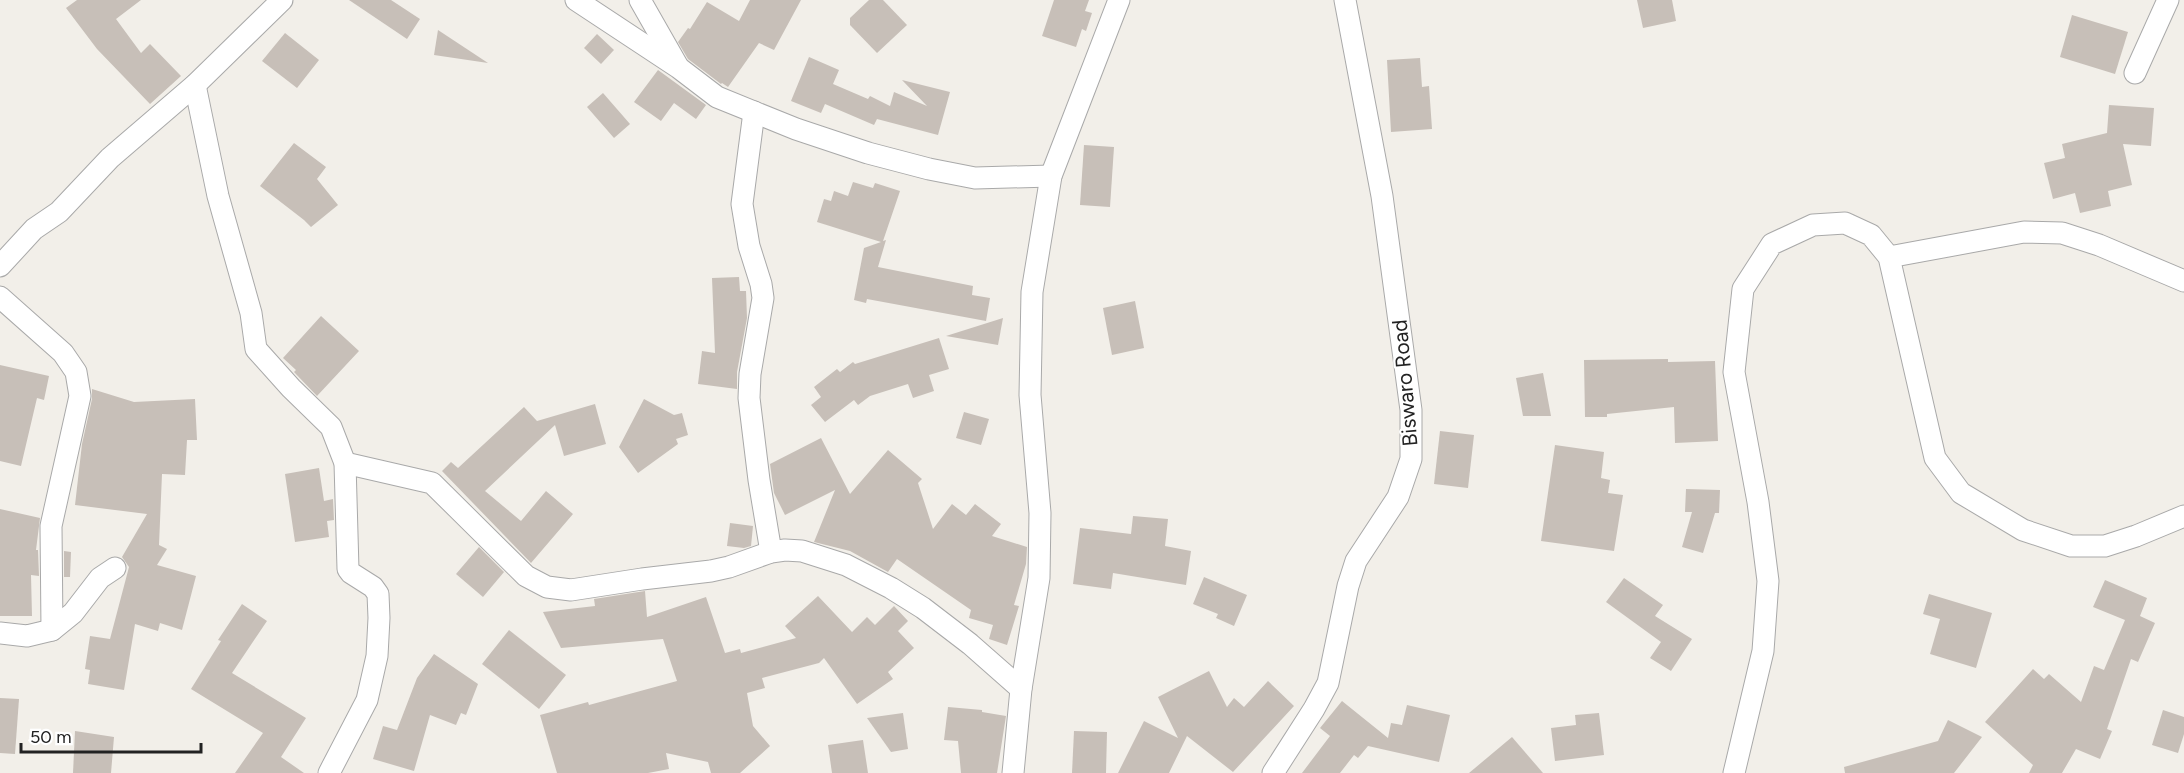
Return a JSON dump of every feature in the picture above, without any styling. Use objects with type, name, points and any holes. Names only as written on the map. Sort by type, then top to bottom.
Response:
[{"type":"street","points":[[0,266],[34,229],[58,212],[110,158],[195,85],[282,0]]},
{"type":"street","points":[[576,0],[679,68],[717,97],[754,112],[868,153],[928,169],[975,178],[1051,176]]},
{"type":"street","points":[[640,0],[679,68]]},
{"type":"street","points":[[1013,773],[1021,689],[1039,578],[1040,513],[1030,395],[1032,292],[1051,176],[1119,0]]},
{"type":"street","name":"Biswaro Road","points":[[1273,773],[1314,710],[1328,683],[1348,586],[1356,561],[1398,497],[1411,459],[1411,410],[1382,196],[1345,0]]},
{"type":"street","points":[[2135,73],[2168,0]]},
{"type":"street","points":[[195,85],[218,196],[251,313],[256,349],[291,388],[331,427],[345,463],[346,562],[351,573],[373,586],[378,594],[377,656],[367,700],[329,773]]},
{"type":"street","points":[[754,112],[742,204],[749,246],[763,298],[750,375],[749,398],[771,552]]},
{"type":"street","points":[[1734,773],[1763,651],[1768,581],[1758,502],[1734,372],[1743,290],[1772,244],[1813,225],[1845,223],[1870,235],[1889,257],[1935,458],[1961,492],[2023,530],[2072,546],[2105,546],[2184,516]]},
{"type":"street","points":[[1889,257],[2024,232],[2062,233],[2099,245],[2184,281]]},
{"type":"street","points":[[0,297],[63,353],[76,372],[80,396],[51,526],[52,630]]},
{"type":"street","points":[[345,463],[432,483],[526,576],[548,587],[571,590],[711,571],[771,552],[802,551],[846,565],[891,588],[923,608],[970,644],[1021,689]]},
{"type":"street","points":[[0,633],[27,636],[52,630],[73,613],[100,578],[115,568]]},
{"type":"building","points":[[77,0],[141,0],[116,19],[141,53],[150,44],[181,76],[150,104],[97,49],[66,8]]},
{"type":"building","points":[[349,0],[391,0],[420,19],[407,39]]},
{"type":"building","points":[[750,0],[801,0],[774,50],[759,43],[728,87],[688,59],[678,42],[688,28],[690,29],[707,2],[739,21]]},
{"type":"building","points":[[869,0],[883,0],[907,25],[877,53],[850,25],[850,18]]},
{"type":"building","points":[[1054,0],[1089,0],[1085,11],[1092,13],[1086,31],[1082,29],[1076,47],[1042,36]]},
{"type":"building","points":[[1637,0],[1672,0],[1676,21],[1643,28]]},
{"type":"building","points":[[2072,15],[2128,32],[2115,74],[2060,57]]},
{"type":"building","points":[[438,30],[488,63],[434,55]]},
{"type":"building","points":[[285,33],[319,60],[297,88],[262,61]]},
{"type":"building","points":[[597,34],[614,50],[601,64],[584,48]]},
{"type":"building","points":[[809,57],[839,70],[833,84],[868,99],[870,96],[890,106],[894,92],[927,106],[902,80],[950,92],[938,135],[877,119],[874,125],[825,104],[821,113],[791,101]]},
{"type":"building","points":[[1420,58],[1422,87],[1429,86],[1432,129],[1391,132],[1387,60]]},
{"type":"building","points":[[658,70],[706,105],[696,119],[674,103],[661,121],[634,102]]},
{"type":"building","points":[[603,93],[630,124],[614,138],[587,107]]},
{"type":"building","points":[[2109,105],[2154,108],[2151,146],[2123,144],[2132,185],[2108,191],[2111,206],[2080,213],[2075,193],[2053,199],[2044,163],[2065,158],[2062,144],[2107,133]]},
{"type":"building","points":[[294,143],[326,167],[317,179],[338,205],[311,227],[260,186]]},
{"type":"building","points":[[1084,145],[1114,147],[1110,207],[1080,205]]},
{"type":"building","points":[[853,182],[873,188],[875,183],[900,191],[883,241],[886,240],[878,267],[973,286],[972,295],[990,298],[986,321],[867,299],[866,303],[854,300],[864,248],[881,242],[817,222],[824,199],[831,201],[834,191],[848,196]]},
{"type":"building","points":[[739,277],[740,291],[746,291],[747,318],[737,372],[737,389],[698,384],[702,351],[715,353],[712,278]]},
{"type":"building","points":[[1135,301],[1144,348],[1112,355],[1103,308]]},
{"type":"building","points":[[321,316],[359,351],[317,396],[283,358]]},
{"type":"building","points":[[1003,318],[998,345],[946,336]]},
{"type":"building","points":[[939,338],[949,369],[929,375],[934,391],[913,398],[908,384],[870,396],[858,405],[854,400],[825,422],[811,405],[821,397],[814,387],[837,369],[840,372],[853,362],[855,364]]},
{"type":"building","points":[[1668,359],[1668,362],[1715,361],[1718,441],[1675,443],[1674,407],[1607,414],[1607,417],[1585,417],[1584,360]]},
{"type":"building","points":[[0,365],[49,376],[44,400],[37,398],[21,466],[0,461]]},
{"type":"building","points":[[1543,373],[1551,416],[1523,416],[1516,378]]},
{"type":"building","points":[[92,389],[134,402],[195,399],[197,440],[187,440],[185,475],[162,474],[159,545],[167,549],[157,565],[196,576],[182,630],[160,623],[158,631],[135,624],[124,690],[88,684],[90,670],[85,669],[90,636],[110,639],[129,567],[122,557],[147,514],[75,505],[82,444]]},
{"type":"building","points":[[644,399],[674,415],[682,413],[688,435],[676,439],[678,444],[638,473],[619,447]]},
{"type":"building","points":[[595,404],[606,444],[564,456],[555,425],[485,491],[521,521],[546,491],[573,514],[531,563],[442,471],[451,462],[458,468],[524,407],[537,421]]},
{"type":"building","points":[[964,412],[989,419],[981,445],[956,438]]},
{"type":"building","points":[[1440,431],[1474,435],[1468,488],[1434,484]]},
{"type":"building","points":[[821,438],[850,494],[888,450],[922,479],[918,483],[933,529],[952,504],[966,515],[975,504],[1001,524],[992,536],[1027,547],[1026,564],[1014,605],[1019,606],[1007,645],[989,639],[993,625],[969,618],[971,610],[897,559],[888,572],[850,551],[814,542],[835,490],[785,515],[774,493],[770,464]]},
{"type":"building","points":[[1555,445],[1604,452],[1601,478],[1610,480],[1608,493],[1623,495],[1614,551],[1541,541]]},
{"type":"building","points":[[319,468],[324,501],[333,499],[334,520],[327,521],[329,537],[295,542],[285,474]]},
{"type":"building","points":[[1686,489],[1720,490],[1719,513],[1715,513],[1703,553],[1682,547],[1692,512],[1685,512]]},
{"type":"building","points":[[0,509],[40,518],[36,550],[38,550],[39,576],[31,575],[32,616],[0,616]]},
{"type":"building","points":[[1133,516],[1168,519],[1165,546],[1191,551],[1186,585],[1113,573],[1111,589],[1073,584],[1080,528],[1131,534]]},
{"type":"building","points":[[730,523],[753,526],[751,546],[744,548],[727,546]]},
{"type":"building","points":[[479,547],[504,572],[483,597],[456,574]]},
{"type":"building","points":[[64,551],[71,552],[70,577],[64,577]]},
{"type":"building","points":[[1204,577],[1247,595],[1234,626],[1216,618],[1218,614],[1193,604]]},
{"type":"building","points":[[1624,578],[1663,605],[1655,616],[1692,639],[1671,671],[1650,658],[1661,642],[1606,602]]},
{"type":"building","points":[[2105,580],[2147,598],[2140,616],[2155,623],[2138,662],[2131,659],[2107,729],[2112,731],[2100,759],[2076,749],[2062,773],[2029,773],[2033,765],[1985,722],[2033,669],[2044,679],[2049,674],[2081,702],[2094,666],[2104,670],[2125,620],[2093,607]]},
{"type":"building","points":[[645,591],[647,617],[706,597],[725,653],[740,649],[741,653],[796,638],[785,626],[818,596],[852,632],[867,617],[875,625],[894,606],[908,621],[898,631],[914,648],[888,672],[893,679],[857,704],[824,658],[819,663],[762,678],[765,688],[747,693],[753,726],[770,746],[740,773],[711,773],[708,762],[666,753],[669,769],[648,773],[557,773],[540,715],[588,702],[589,705],[677,681],[663,639],[561,648],[543,612],[595,606],[594,599]]},
{"type":"building","points":[[1929,594],[1992,613],[1976,668],[1930,654],[1940,619],[1923,614]]},
{"type":"building","points":[[242,604],[267,621],[232,673],[306,718],[281,757],[304,773],[235,773],[263,733],[191,689],[221,641],[218,640]]},
{"type":"building","points":[[509,630],[566,675],[539,709],[482,664]]},
{"type":"building","points":[[434,654],[478,684],[466,715],[461,713],[456,725],[430,715],[414,771],[373,759],[383,726],[397,730],[417,678]]},
{"type":"building","points":[[1209,671],[1227,707],[1234,698],[1244,707],[1268,681],[1294,706],[1233,772],[1187,736],[1169,773],[1118,773],[1144,721],[1178,738],[1158,697]]},
{"type":"building","points":[[0,698],[19,699],[15,754],[0,753]]},
{"type":"building","points":[[1342,701],[1388,738],[1391,723],[1402,725],[1407,705],[1450,715],[1439,762],[1368,746],[1358,758],[1354,755],[1340,773],[1302,773],[1330,736],[1320,728]]},
{"type":"building","points":[[948,707],[982,710],[982,712],[1006,716],[997,773],[961,773],[958,741],[944,740]]},
{"type":"building","points":[[2163,710],[2184,717],[2184,734],[2178,753],[2152,745]]},
{"type":"building","points":[[903,713],[908,749],[891,752],[867,718]]},
{"type":"building","points":[[1599,713],[1604,755],[1555,761],[1551,728],[1576,725],[1575,715]]},
{"type":"building","points":[[1948,720],[1982,737],[1954,773],[1845,773],[1844,767],[1938,741]]},
{"type":"building","points":[[75,731],[114,737],[111,773],[73,773]]},
{"type":"building","points":[[1074,731],[1107,732],[1106,773],[1072,773]]},
{"type":"building","points":[[1512,737],[1543,773],[1469,773]]},
{"type":"building","points":[[863,740],[868,773],[832,773],[828,745]]}]
